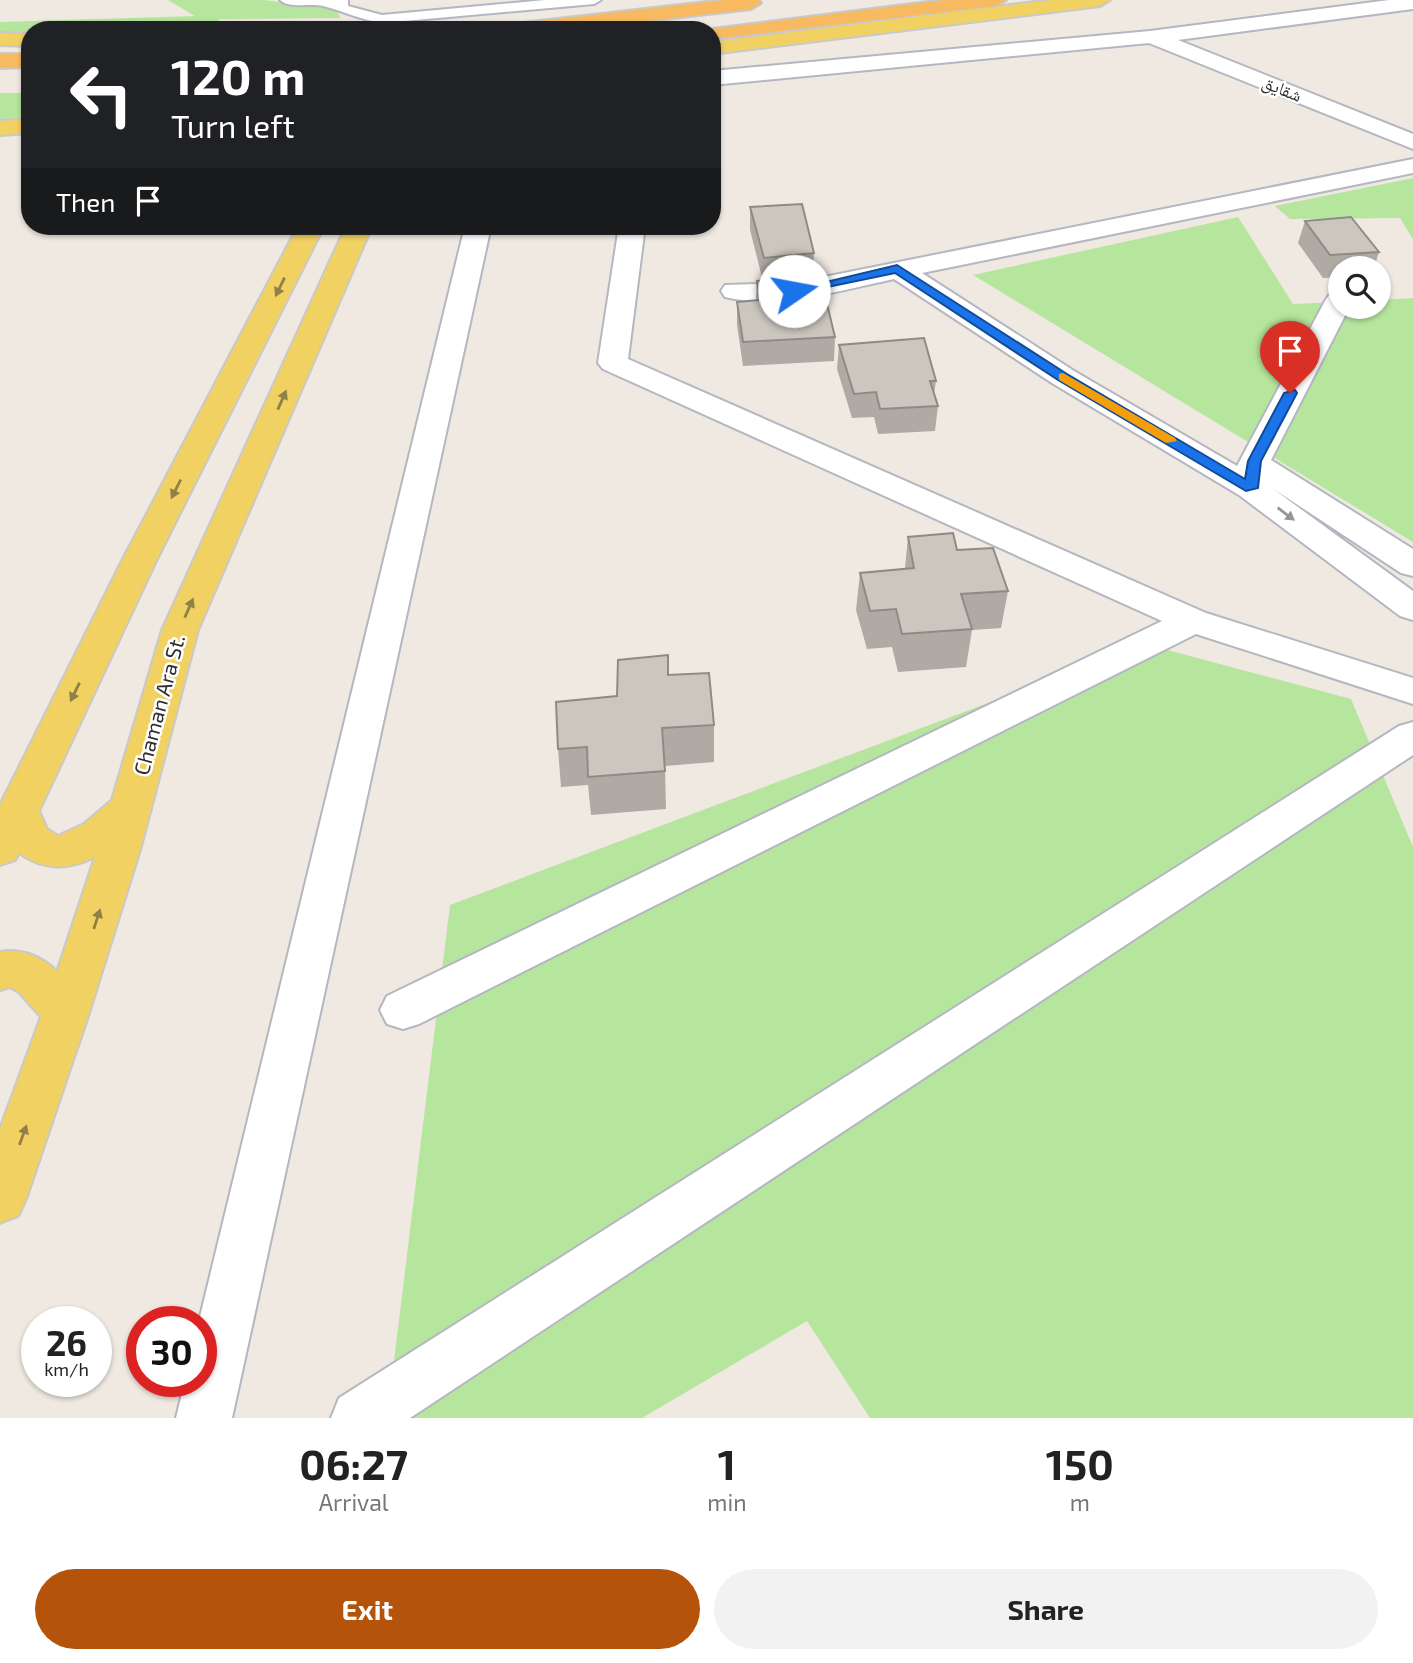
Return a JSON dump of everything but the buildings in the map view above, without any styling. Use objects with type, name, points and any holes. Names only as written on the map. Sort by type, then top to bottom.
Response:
[{"type":"highway","points":[[591,21],[774,0]]},
{"type":"highway","points":[[721,32],[996,0]]},
{"type":"highway","points":[[0,61],[21,60]]},
{"type":"main road","points":[[721,47],[1100,0]]},
{"type":"main road","points":[[0,39],[21,40]]},
{"type":"main road","points":[[0,115],[21,114]]},
{"type":"main road","points":[[0,128],[21,127]]},
{"type":"main road","points":[[0,849],[140,559],[306,235]]},
{"type":"main road","name":"Chaman Ara St.","points":[[0,1199],[66,1013],[132,806],[180,629],[355,235]]},
{"type":"main road","points":[[18,810],[32,840],[51,852],[80,849],[132,806]]},
{"type":"main road","points":[[0,971],[15,968],[35,979],[66,1013]]},
{"type":"street","points":[[721,77],[1150,37],[1413,3]]},
{"type":"street","name":"شقایق","points":[[1150,37],[1413,142]]},
{"type":"street","points":[[735,291],[794,291],[1413,166]]},
{"type":"street","points":[[204,1418],[476,235]]},
{"type":"street","points":[[631,235],[613,363],[1193,621],[1413,691]]},
{"type":"street","points":[[931,264],[1097,370],[1253,475],[1413,608]]},
{"type":"street","points":[[897,269],[1063,377],[1253,475],[1413,565]]},
{"type":"street","points":[[1253,475],[1330,319]]},
{"type":"street","points":[[1063,377],[1097,370]]},
{"type":"street","points":[[403,1010],[1193,621]]},
{"type":"street","points":[[359,1418],[1413,736]]},
{"type":"lane","points":[[286,0],[374,2]]},
{"type":"lane","points":[[326,2],[362,16],[382,19],[594,0]]},
{"type":"green space","points":[[168,0],[264,0],[335,9],[341,18],[32,21],[195,16]]},
{"type":"green space","points":[[21,21],[21,36],[0,35],[0,22]]},
{"type":"green space","points":[[0,93],[21,93],[21,118],[0,119]]},
{"type":"green space","points":[[1413,178],[1413,239],[1400,218],[1290,219],[1275,206]]},
{"type":"green space","points":[[1238,217],[1293,304],[1328,303],[1328,319],[1391,319],[1391,299],[1413,298],[1413,542],[973,275]]},
{"type":"green space","points":[[1145,644],[1351,699],[1413,847],[1413,1418],[870,1418],[807,1321],[642,1418],[387,1418],[450,905]]},
{"type":"slow traffic","points":[[1063,377],[1171,441]]},
{"type":"route","points":[[794,291],[897,269],[1063,377],[1251,488],[1254,461],[1290,393]]}]
